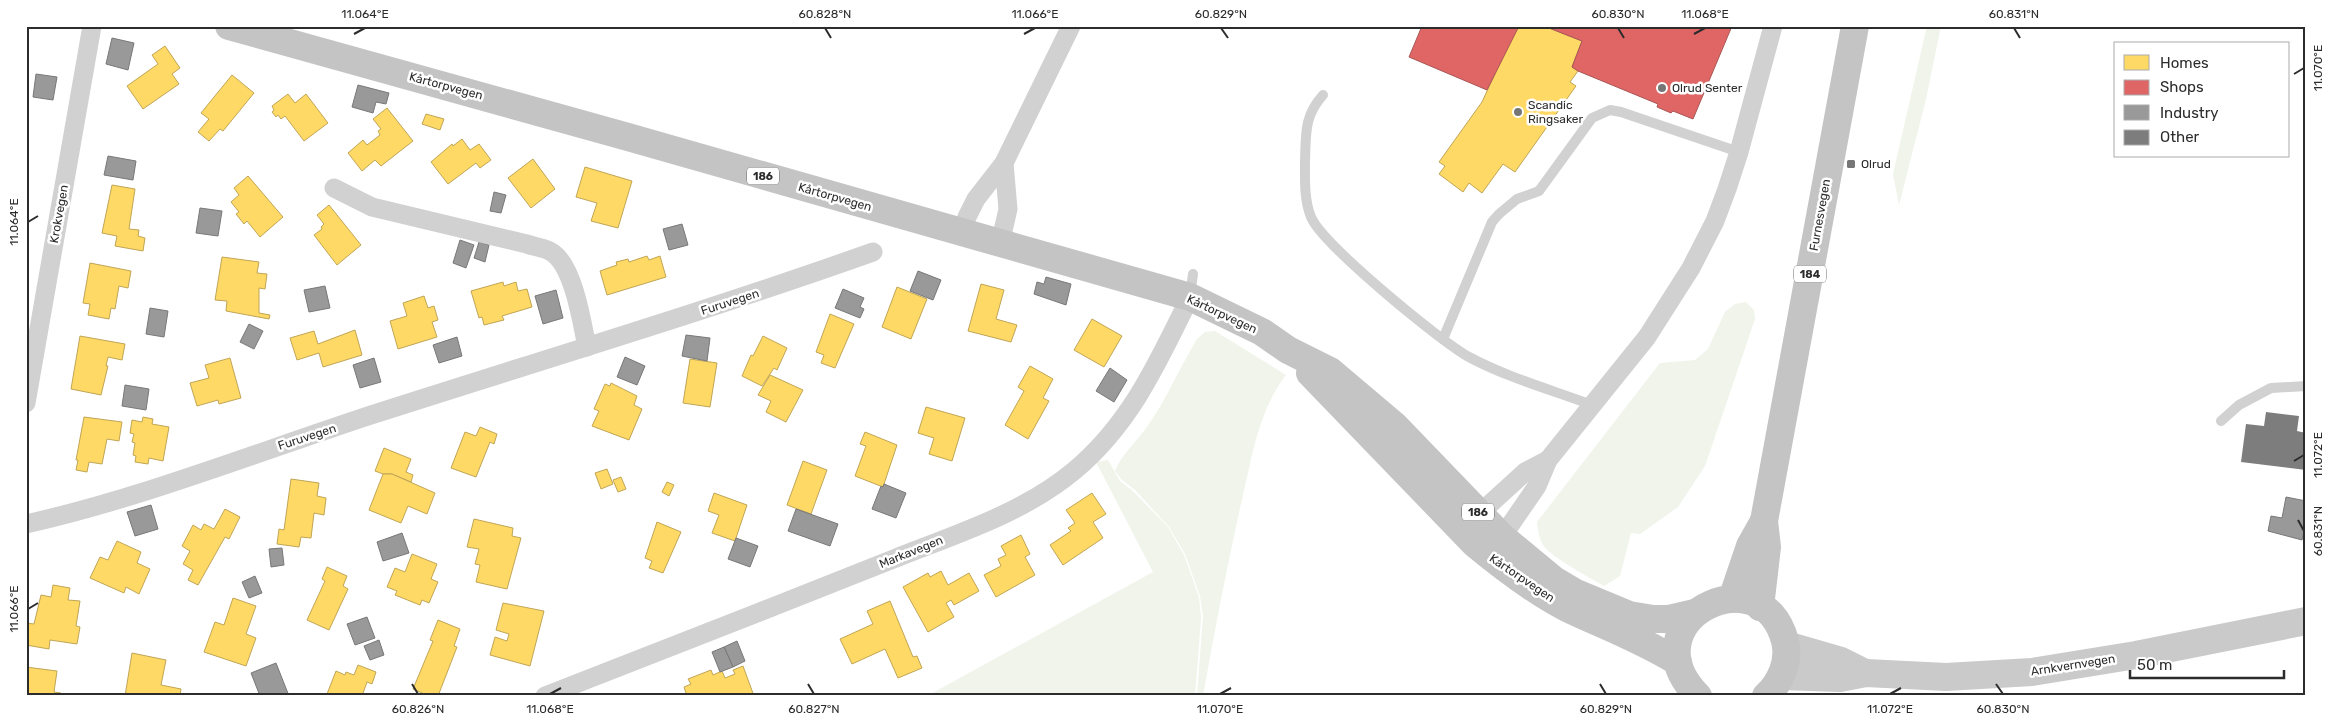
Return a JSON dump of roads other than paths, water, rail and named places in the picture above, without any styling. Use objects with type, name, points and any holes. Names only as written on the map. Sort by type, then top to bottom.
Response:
[{"type":"main road","name":"Kårtorpvegen","points":[[229,26],[628,137],[1000,244],[1192,286],[1288,350],[1330,371],[1395,426],[1479,514],[1489,541],[1504,569],[1535,590],[1566,607],[1653,646],[1678,662]]},
{"type":"main road","name":"Furnesvegen","points":[[1760,606],[1767,547],[1764,521],[1855,26]]},
{"type":"main road","name":"Kårtorpvegen","points":[[1288,350],[1489,541],[1554,580],[1605,607],[1629,615],[1653,619],[1669,619],[1695,613],[1706,605],[1732,598]]},
{"type":"main road","name":"Furnesvegen","points":[[1732,598],[1750,546],[1764,521]]},
{"type":"main road","points":[[1732,598],[1760,606],[1778,623],[1786,646],[1785,666],[1774,686]]},
{"type":"main road","points":[[1695,613],[1680,636],[1678,662],[1682,675],[1698,696]]},
{"type":"main road","name":"Arnkvernvegen","points":[[1866,673],[1946,678],[2032,672],[2136,655],[2306,621]]},
{"type":"main road","points":[[1786,646],[1841,661],[1866,673]]},
{"type":"main road","points":[[1774,686],[1866,673]]},
{"type":"street","name":"Krokvegen","points":[[26,403],[92,26]]},
{"type":"street","points":[[962,233],[976,199],[1004,163],[1071,26]]},
{"type":"street","points":[[1489,541],[1538,486],[1548,460],[1647,337],[1691,268],[1716,220],[1740,152],[1773,26]]},
{"type":"street","points":[[1000,244],[1008,210],[1004,163]]},
{"type":"street","points":[[334,188],[372,207],[527,244],[552,252],[562,262],[569,276],[586,347]]},
{"type":"street","name":"Furuvegen","points":[[26,524],[60,517],[145,490],[770,289],[873,252]]},
{"type":"street","name":"Markavegen","points":[[545,696],[975,527],[1051,487],[1075,470],[1125,418],[1156,367],[1192,286]]},
{"type":"street","points":[[1479,514],[1525,472],[1548,460]]},
{"type":"lane","points":[[1323,94],[1313,106],[1306,127],[1306,202],[1319,231],[1338,251],[1443,339],[1469,357],[1592,405]]},
{"type":"lane","points":[[1443,339],[1492,222],[1498,214],[1517,199],[1539,191],[1592,118],[1610,110],[1621,112],[1740,152]]},
{"type":"lane","points":[[2221,421],[2239,405],[2271,388],[2306,386]]},
{"type":"place","name":"Olrud Senter","points":[[1662,88]]},
{"type":"place","name":"Scandic Ringsaker","points":[[1518,112]]},
{"type":"place","name":"Olrud","points":[[1851,164]]}]
